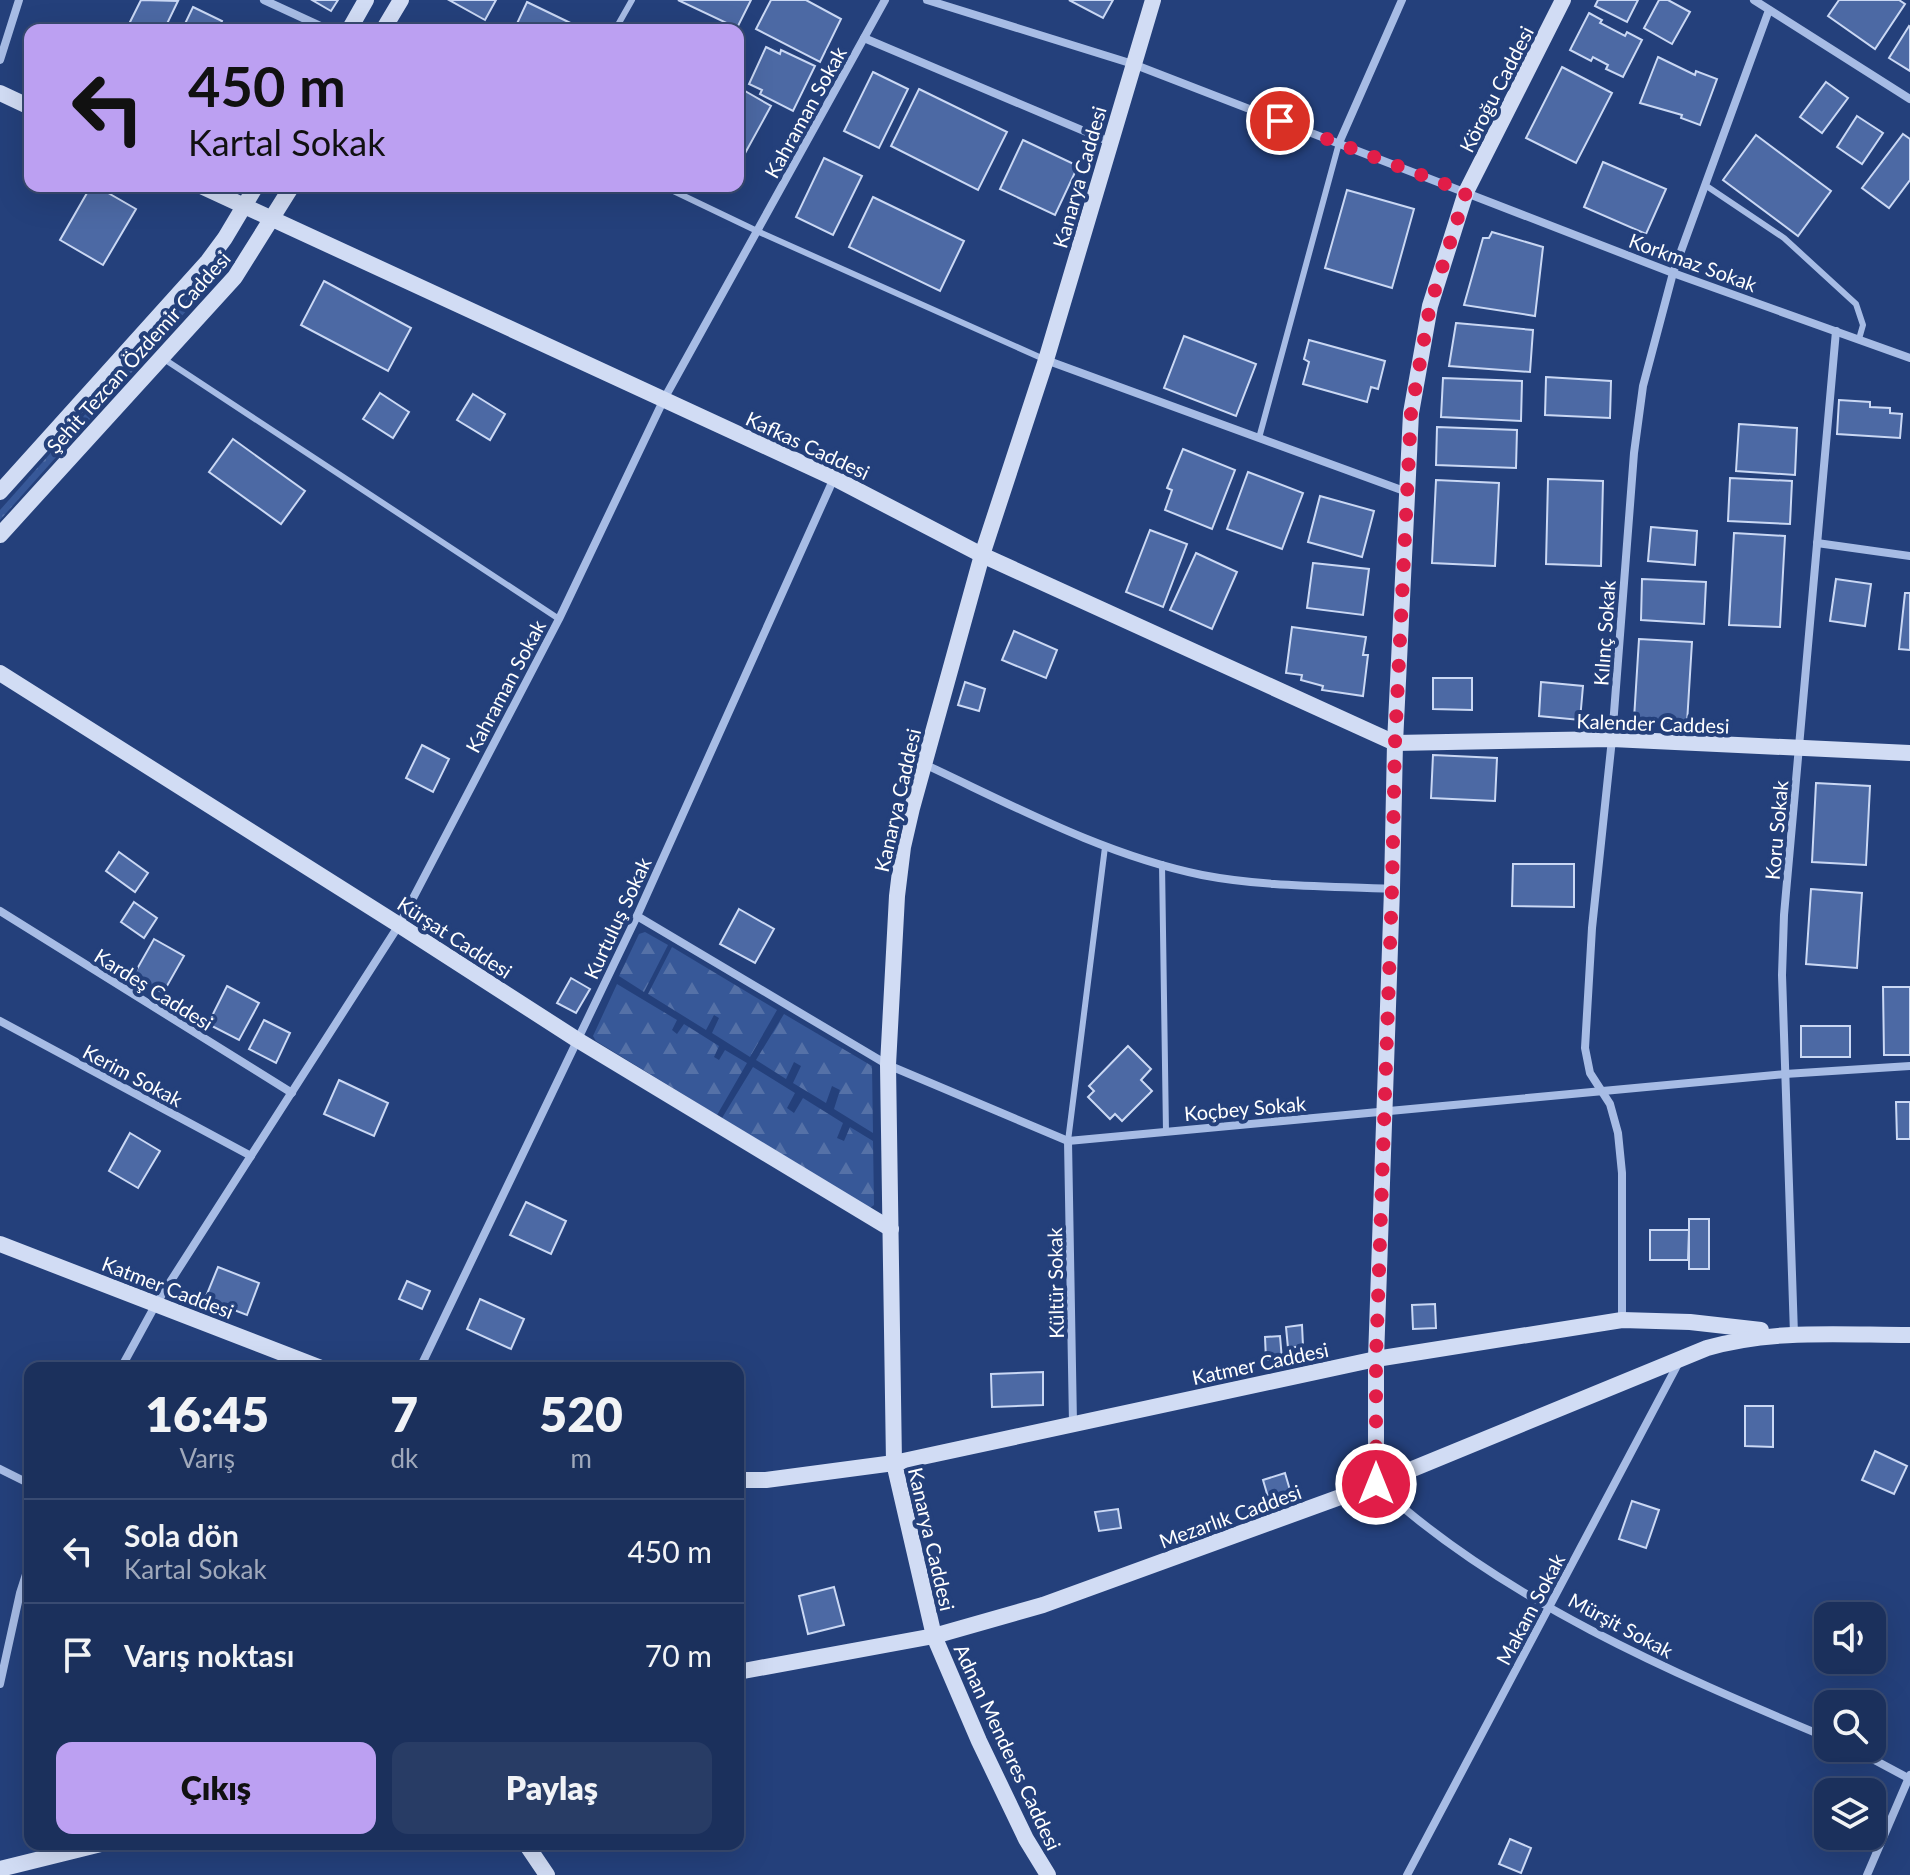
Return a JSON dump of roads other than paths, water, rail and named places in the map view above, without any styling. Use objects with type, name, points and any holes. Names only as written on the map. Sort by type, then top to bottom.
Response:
[{"type":"street","points":[[0,60],[19,0]]},
{"type":"street","points":[[264,0],[316,24]]},
{"type":"street","points":[[352,24],[366,0]]},
{"type":"street","points":[[387,24],[401,0]]},
{"type":"street","name":"Kahraman Sokak","points":[[124,1362],[156,1304],[399,925],[559,619],[664,399],[885,0]]},
{"type":"street","name":"Korkmaz Sokak","points":[[927,0],[1133,64],[1673,273],[1910,358]]},
{"type":"street","name":"Kanarya Caddesi","points":[[934,1636],[894,1463],[888,1065],[897,896],[903,847],[982,555],[1046,360],[1153,0]]},
{"type":"street","points":[[1339,143],[1402,0]]},
{"type":"street","name":"Köroğu Caddesi","points":[[1376,1484],[1376,1359],[1395,743],[1411,413],[1430,306],[1466,192],[1563,0]]},
{"type":"street","points":[[1754,0],[1910,99]]},
{"type":"street","name":"Kılınç Sokak","points":[[1622,1320],[1622,1173],[1618,1133],[1610,1104],[1590,1073],[1585,1048],[1592,928],[1612,739],[1634,453],[1643,386],[1673,273],[1769,10]]},
{"type":"street","points":[[864,38],[1110,142]]},
{"type":"street","points":[[0,93],[24,104]]},
{"type":"street","name":"Kafkas Caddesi","points":[[214,192],[834,478],[982,555],[1395,743]]},
{"type":"street","name":"Şehit Tezcan Özdemir Caddesi","points":[[0,492],[208,261],[253,192]]},
{"type":"street","name":"Şehit Tezcan Özdemir Caddesi","points":[[0,535],[235,277],[289,192]]},
{"type":"street","name":"Koru Sokak","points":[[1794,1334],[1782,975],[1784,915],[1836,331]]},
{"type":"street","points":[[1046,360],[1408,493]]},
{"type":"street","name":"Kurtuluş Sokak","points":[[423,1362],[637,916],[834,478]]},
{"type":"street","points":[[1817,543],[1910,556]]},
{"type":"street","name":"Kürşat Caddesi","points":[[0,673],[576,1039],[891,1229]]},
{"type":"street","name":"Kalender Caddesi","points":[[1395,743],[1612,739],[1910,753]]},
{"type":"street","points":[[924,764],[1105,847],[1199,874],[1246,882],[1392,889]]},
{"type":"street","name":"Kardeş Caddesi","points":[[0,911],[292,1093]]},
{"type":"street","name":"Koçbey Sokak","points":[[637,916],[888,1065],[1068,1141],[1785,1074],[1910,1066]]},
{"type":"street","name":"Kerim Sokak","points":[[0,1021],[251,1156]]},
{"type":"street","name":"Kültür Sokak","points":[[1068,1141],[1074,1424]]},
{"type":"street","name":"Katmer Caddesi","points":[[0,1244],[306,1362]]},
{"type":"street","name":"Katmer Caddesi","points":[[744,1480],[766,1480],[894,1463],[1376,1359],[1622,1320],[1690,1322],[1794,1334]]},
{"type":"street","name":"Mezarlık Caddesi","points":[[744,1671],[934,1636],[1043,1605],[1376,1484],[1682,1358],[1738,1339],[1794,1334],[1910,1335]]},
{"type":"street","name":"Makam Sokak","points":[[1407,1875],[1682,1358]]},
{"type":"street","points":[[0,1469],[24,1481]]},
{"type":"street","name":"Mürşit Sokak","points":[[1376,1484],[1416,1521],[1466,1556],[1633,1653],[1814,1732]]},
{"type":"street","points":[[0,1684],[24,1581]]},
{"type":"street","name":"Adnan Menderes Caddesi","points":[[934,1636],[979,1741],[1026,1839],[1048,1875]]},
{"type":"street","points":[[1867,1875],[1910,1778],[1879,1762]]},
{"type":"street","points":[[3,1867],[75,1850]]},
{"type":"street","points":[[530,1850],[547,1875]]},
{"type":"lane","points":[[618,24],[632,0]]},
{"type":"lane","points":[[1259,438],[1339,143]]},
{"type":"lane","points":[[1705,185],[1784,238],[1856,304],[1863,325],[1859,339]]},
{"type":"lane","points":[[676,192],[1046,360]]},
{"type":"lane","points":[[162,357],[559,619]]},
{"type":"lane","points":[[1068,1141],[1105,847]]},
{"type":"lane","points":[[1162,864],[1166,1132]]}]
